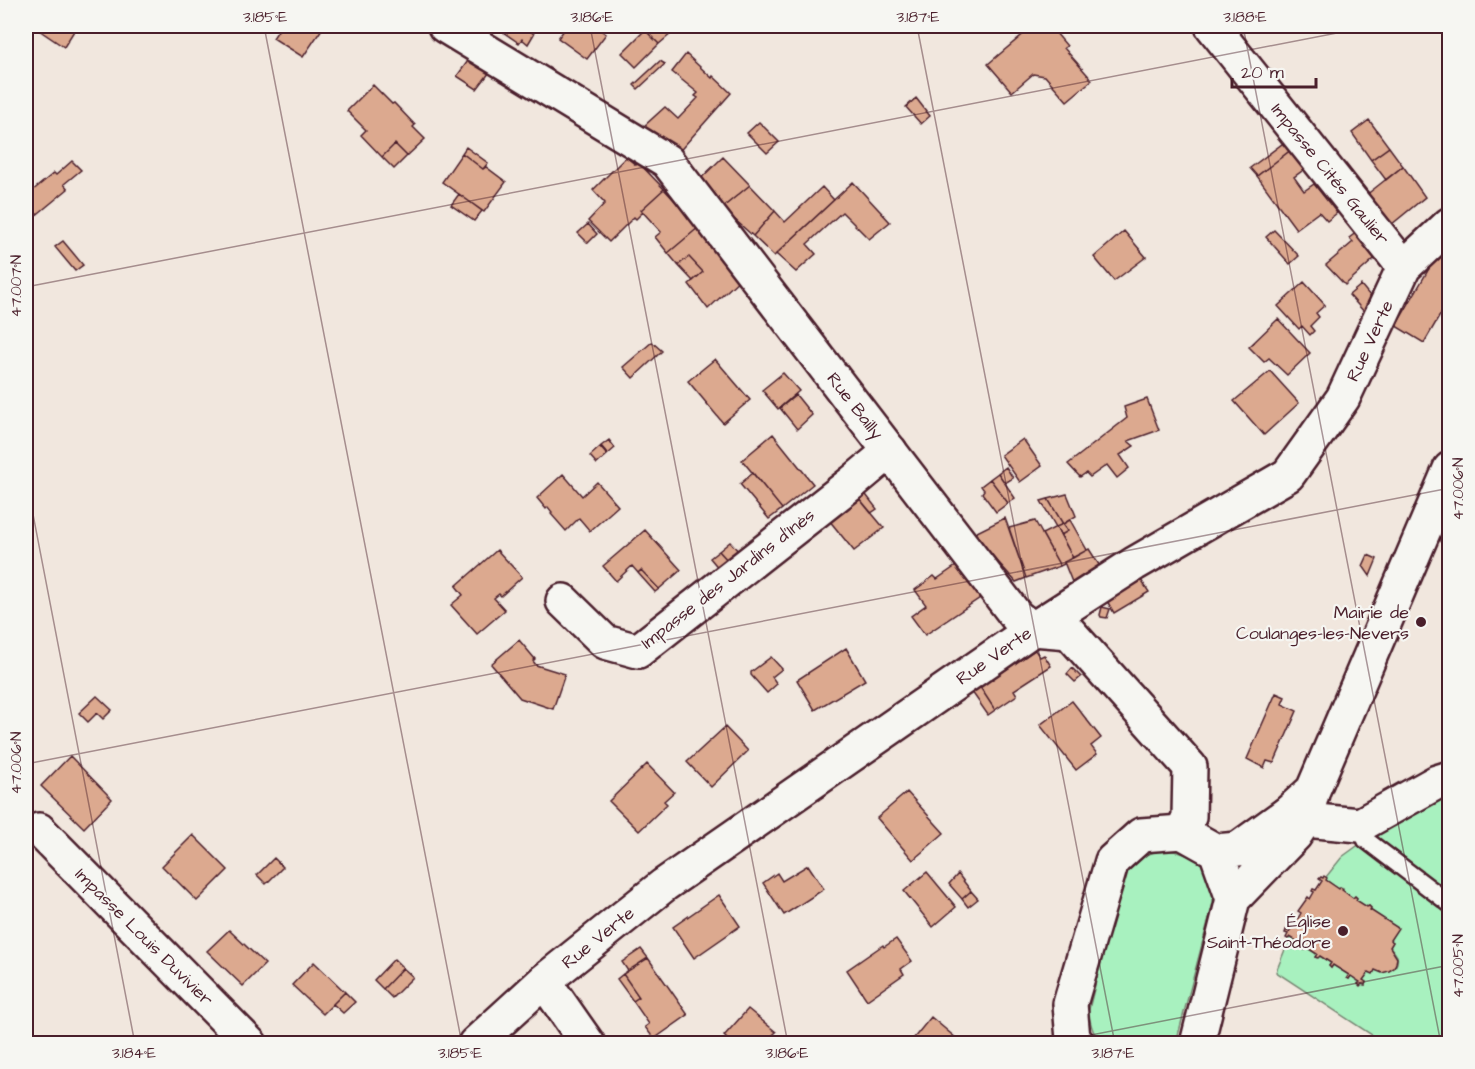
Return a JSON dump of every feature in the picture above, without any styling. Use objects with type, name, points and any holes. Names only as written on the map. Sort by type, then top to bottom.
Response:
[{"type":"street","name":"Rue Bailly","points":[[445,26],[667,161],[1017,616],[1033,629]]},
{"type":"street","name":"Impasse Cités Gaulier","points":[[1212,26],[1404,267]]},
{"type":"street","name":"Rue Verte","points":[[475,1044],[544,981],[664,885],[1033,629],[1134,564],[1288,475],[1343,398],[1404,267],[1449,224]]},
{"type":"street","name":"Impasse des Jardins d'Inès","points":[[563,601],[605,642],[638,651],[890,451]]},
{"type":"street","points":[[1197,1044],[1233,899],[1295,835],[1302,807],[1449,469]]},
{"type":"street","points":[[1033,629],[1069,632],[1190,767],[1189,817],[1182,832]]},
{"type":"street","points":[[1302,807],[1360,825],[1437,782],[1449,778]]},
{"type":"street","points":[[1075,1042],[1070,1004],[1112,861],[1141,835],[1182,832],[1216,851],[1238,849],[1302,807]]},
{"type":"street","name":"Impasse Louis Duvivier","points":[[39,830],[250,1044]]},
{"type":"street","points":[[1216,851],[1233,899]]},
{"type":"street","points":[[544,981],[588,1044]]},
{"type":"lane","points":[[1360,825],[1366,840],[1449,904]]},
{"type":"green space","points":[[1449,786],[1449,1043],[1384,1043],[1276,972],[1290,937],[1303,945],[1301,947],[1305,949],[1306,947],[1317,954],[1315,957],[1320,956],[1331,963],[1329,966],[1331,968],[1333,965],[1349,975],[1347,977],[1349,979],[1351,976],[1359,982],[1358,984],[1365,985],[1366,982],[1363,980],[1369,972],[1387,971],[1394,968],[1397,956],[1390,947],[1393,942],[1390,940],[1397,928],[1370,910],[1369,906],[1356,900],[1355,896],[1353,898],[1342,890],[1343,888],[1339,889],[1326,880],[1326,877],[1342,857],[1430,793]]},
{"type":"green space","points":[[1163,849],[1186,854],[1202,864],[1211,880],[1213,890],[1213,903],[1178,1035],[1170,1043],[1102,1043],[1094,1033],[1088,1013],[1123,874],[1140,857]]},
{"type":"building","points":[[33,26],[77,26],[64,47]]},
{"type":"building","points":[[281,26],[324,26],[303,57],[273,38]]},
{"type":"building","points":[[494,26],[532,26],[529,30],[534,34],[528,44],[522,39],[519,43]]},
{"type":"building","points":[[567,26],[595,26],[606,34],[587,59],[558,38]]},
{"type":"building","points":[[650,26],[665,26],[672,33],[659,44],[645,30]]},
{"type":"building","points":[[1033,26],[1050,26],[1067,46],[1064,48],[1092,80],[1067,101],[1045,76],[1033,74],[1012,92],[988,64]]},
{"type":"building","points":[[645,30],[659,44],[636,67],[622,53]]},
{"type":"building","points":[[686,54],[731,93],[676,155],[643,127],[665,107],[678,119],[698,98],[695,96],[698,93],[672,72]]},
{"type":"building","points":[[470,58],[490,72],[477,89],[457,76]]},
{"type":"building","points":[[660,61],[665,64],[638,89],[634,85]]},
{"type":"building","points":[[373,85],[392,104],[394,103],[425,139],[407,156],[395,144],[382,157],[361,135],[366,130],[347,111]]},
{"type":"building","points":[[916,98],[930,116],[921,124],[906,107]]},
{"type":"building","points":[[1369,120],[1389,147],[1371,160],[1352,133]]},
{"type":"building","points":[[759,122],[779,142],[767,153],[747,133]]},
{"type":"building","points":[[1286,141],[1292,149],[1257,176],[1250,168]]},
{"type":"building","points":[[395,144],[407,156],[394,169],[382,157]]},
{"type":"building","points":[[466,147],[488,163],[483,169],[462,153]]},
{"type":"building","points":[[1389,147],[1403,166],[1386,180],[1371,160]]},
{"type":"building","points":[[1292,149],[1306,168],[1294,177],[1304,191],[1314,184],[1337,213],[1327,221],[1319,212],[1296,229],[1257,176]]},
{"type":"building","points":[[462,153],[483,169],[486,167],[506,182],[484,212],[442,182]]},
{"type":"building","points":[[626,157],[636,165],[639,163],[664,189],[641,210],[643,212],[636,219],[634,217],[609,242],[588,221],[605,203],[593,190]]},
{"type":"building","points":[[723,157],[750,185],[722,208],[697,182]]},
{"type":"building","points":[[72,161],[81,170],[64,184],[68,189],[34,217],[26,208],[26,196]]},
{"type":"building","points":[[1346,164],[1369,193],[1361,199],[1337,172]]},
{"type":"building","points":[[1403,166],[1425,197],[1386,229],[1361,199]]},
{"type":"building","points":[[853,182],[890,222],[869,239],[842,212],[807,244],[816,254],[796,272],[776,254]]},
{"type":"building","points":[[750,185],[775,211],[753,236],[722,208]]},
{"type":"building","points":[[822,187],[834,200],[774,256],[753,236],[775,211],[785,222]]},
{"type":"building","points":[[664,189],[699,227],[668,253],[655,237],[661,232],[641,210]]},
{"type":"building","points":[[459,194],[482,211],[474,221],[451,205]]},
{"type":"building","points":[[588,224],[597,234],[588,243],[578,233]]},
{"type":"building","points":[[699,227],[741,278],[708,309],[689,284],[703,272],[689,257],[678,265],[668,253]]},
{"type":"building","points":[[1361,229],[1383,251],[1345,285],[1326,265],[1353,242],[1349,238]]},
{"type":"building","points":[[1274,230],[1299,256],[1290,264],[1266,237]]},
{"type":"building","points":[[1124,231],[1146,257],[1114,281],[1094,257]]},
{"type":"building","points":[[63,241],[83,265],[75,271],[55,247]]},
{"type":"building","points":[[1438,253],[1450,260],[1450,298],[1424,343],[1396,326]]},
{"type":"building","points":[[689,257],[703,272],[693,281],[678,265]]},
{"type":"building","points":[[1304,282],[1325,305],[1316,313],[1319,317],[1310,326],[1314,331],[1310,335],[1302,326],[1299,329],[1278,306]]},
{"type":"building","points":[[1361,285],[1375,302],[1367,315],[1349,295]]},
{"type":"building","points":[[1278,319],[1310,353],[1287,375],[1269,358],[1264,362],[1249,347]]},
{"type":"building","points":[[652,342],[662,351],[633,378],[623,367]]},
{"type":"building","points":[[715,359],[750,400],[723,423],[688,381]]},
{"type":"building","points":[[1270,371],[1299,403],[1264,435],[1234,401]]},
{"type":"building","points":[[783,373],[799,391],[778,409],[762,390]]},
{"type":"building","points":[[796,395],[812,415],[797,429],[780,408]]},
{"type":"building","points":[[1147,399],[1159,430],[1128,441],[1134,446],[1120,455],[1129,468],[1117,478],[1107,465],[1090,477],[1086,473],[1080,477],[1068,464],[1127,418],[1124,407]]},
{"type":"building","points":[[773,434],[813,484],[782,509],[742,460]]},
{"type":"building","points":[[1023,439],[1042,466],[1020,482],[1001,455]]},
{"type":"building","points":[[609,440],[615,448],[608,454],[601,446]]},
{"type":"building","points":[[600,447],[607,455],[597,464],[590,456]]},
{"type":"building","points":[[1006,467],[1013,478],[1005,483],[998,473]]},
{"type":"building","points":[[753,473],[782,509],[769,519],[740,484]]},
{"type":"building","points":[[998,473],[1015,498],[1008,503],[990,479]]},
{"type":"building","points":[[563,474],[582,496],[597,482],[618,506],[590,531],[579,518],[566,531],[548,507],[546,509],[537,498]]},
{"type":"building","points":[[990,479],[1008,503],[996,512],[982,493],[984,490],[981,486]]},
{"type":"building","points":[[860,487],[877,509],[871,513],[854,492]]},
{"type":"building","points":[[854,492],[884,528],[854,551],[825,515]]},
{"type":"building","points":[[1067,494],[1076,516],[1063,524],[1048,499]]},
{"type":"building","points":[[1048,499],[1063,524],[1056,527],[1041,501]]},
{"type":"building","points":[[1005,518],[1026,578],[1016,582],[973,534]]},
{"type":"building","points":[[1070,520],[1087,550],[1073,558],[1061,535],[1068,531],[1063,524]]},
{"type":"building","points":[[1035,521],[1060,566],[1026,578],[1009,528]]},
{"type":"building","points":[[1063,524],[1068,531],[1061,535],[1056,527]]},
{"type":"building","points":[[1056,527],[1073,558],[1060,566],[1042,534]]},
{"type":"building","points":[[645,530],[681,570],[659,589],[641,570],[638,573],[632,566],[616,581],[603,566]]},
{"type":"building","points":[[730,542],[740,553],[729,562],[719,551]]},
{"type":"building","points":[[1089,549],[1103,571],[1074,587],[1064,562]]},
{"type":"building","points":[[497,550],[522,577],[501,596],[499,594],[494,598],[505,610],[477,634],[451,605],[463,595],[456,586]]},
{"type":"building","points":[[719,551],[729,562],[720,570],[710,558]]},
{"type":"building","points":[[1368,555],[1377,559],[1370,576],[1363,566]]},
{"type":"building","points":[[956,566],[980,598],[925,635],[911,616],[926,605],[915,590],[934,576],[937,579]]},
{"type":"building","points":[[641,570],[659,589],[655,592],[638,573]]},
{"type":"building","points":[[1141,580],[1149,592],[1114,613],[1107,601]]},
{"type":"building","points":[[1102,607],[1110,609],[1107,618],[1100,615]]},
{"type":"building","points":[[519,640],[535,659],[533,661],[536,665],[565,674],[553,709],[520,698],[491,664]]},
{"type":"building","points":[[846,648],[865,680],[815,710],[797,680]]},
{"type":"building","points":[[1035,650],[1040,657],[1044,655],[1051,666],[1014,690],[1017,695],[995,710],[980,687]]},
{"type":"building","points":[[771,657],[782,669],[772,677],[777,684],[767,693],[751,675],[751,672]]},
{"type":"building","points":[[1072,668],[1081,677],[1075,682],[1067,674]]},
{"type":"building","points":[[980,687],[995,710],[988,715],[972,692]]},
{"type":"building","points":[[1276,693],[1285,697],[1282,704],[1297,711],[1274,763],[1267,761],[1264,768],[1247,759]]},
{"type":"building","points":[[97,696],[112,710],[103,719],[97,713],[88,722],[79,713]]},
{"type":"building","points":[[1072,701],[1101,738],[1091,746],[1097,754],[1076,770],[1040,725]]},
{"type":"building","points":[[725,727],[748,751],[711,787],[687,762]]},
{"type":"building","points":[[70,756],[112,799],[84,828],[41,786]]},
{"type":"building","points":[[647,764],[674,792],[664,801],[667,804],[639,831],[609,801]]},
{"type":"building","points":[[907,792],[944,833],[913,860],[877,818]]},
{"type":"building","points":[[193,835],[228,870],[197,901],[162,866]]},
{"type":"building","points":[[274,858],[283,867],[266,884],[257,875]]},
{"type":"building","points":[[808,865],[824,889],[784,915],[763,883],[777,873],[782,881]]},
{"type":"building","points":[[927,872],[956,907],[933,927],[904,891]]},
{"type":"building","points":[[958,874],[971,891],[962,899],[949,884]]},
{"type":"building","name":"Église Saint-Théodore","points":[[1324,876],[1326,880],[1339,889],[1340,887],[1343,889],[1353,898],[1355,896],[1356,900],[1369,906],[1370,910],[1398,928],[1390,940],[1393,942],[1390,947],[1397,958],[1394,968],[1382,973],[1375,970],[1373,974],[1369,972],[1363,980],[1366,982],[1365,985],[1360,986],[1358,984],[1360,982],[1351,976],[1347,978],[1349,975],[1333,965],[1331,968],[1329,966],[1331,963],[1320,956],[1315,957],[1317,954],[1306,947],[1305,950],[1301,948],[1303,945],[1290,937],[1286,938],[1288,934],[1285,933],[1286,930],[1289,932],[1295,922],[1294,918],[1297,920],[1301,913],[1298,911],[1308,897],[1310,899],[1314,892],[1313,889],[1316,890],[1322,881],[1319,879]]},
{"type":"building","points":[[971,891],[978,899],[968,907],[962,899]]},
{"type":"building","points":[[719,895],[740,926],[694,958],[673,927]]},
{"type":"building","points":[[229,930],[265,964],[243,986],[207,951]]},
{"type":"building","points":[[896,939],[912,961],[901,969],[904,974],[867,1000],[847,970],[883,945],[884,947]]},
{"type":"building","points":[[641,949],[648,958],[628,971],[622,962]]},
{"type":"building","points":[[648,958],[688,1015],[654,1039],[645,1027],[649,1024],[633,1001],[639,997],[623,974]]},
{"type":"building","points":[[394,959],[403,968],[383,989],[374,980]]},
{"type":"building","points":[[314,962],[345,992],[323,1014],[292,985]]},
{"type":"building","points":[[403,968],[413,977],[392,998],[383,989]]},
{"type":"building","points":[[623,974],[639,997],[633,1001],[617,979]]},
{"type":"building","points":[[345,992],[355,1002],[343,1013],[333,1004]]},
{"type":"building","points":[[748,1009],[776,1032],[771,1037],[778,1044],[732,1044],[724,1036]]},
{"type":"building","points":[[931,1017],[963,1044],[909,1044]]},
{"type":"building","points":[[364,1036],[372,1044],[356,1044]]},
{"type":"place","name":"Mairie de Coulanges-les-Nevers","points":[[1421,622]]},
{"type":"place","name":"Église Saint-Théodore","points":[[1343,931]]}]
